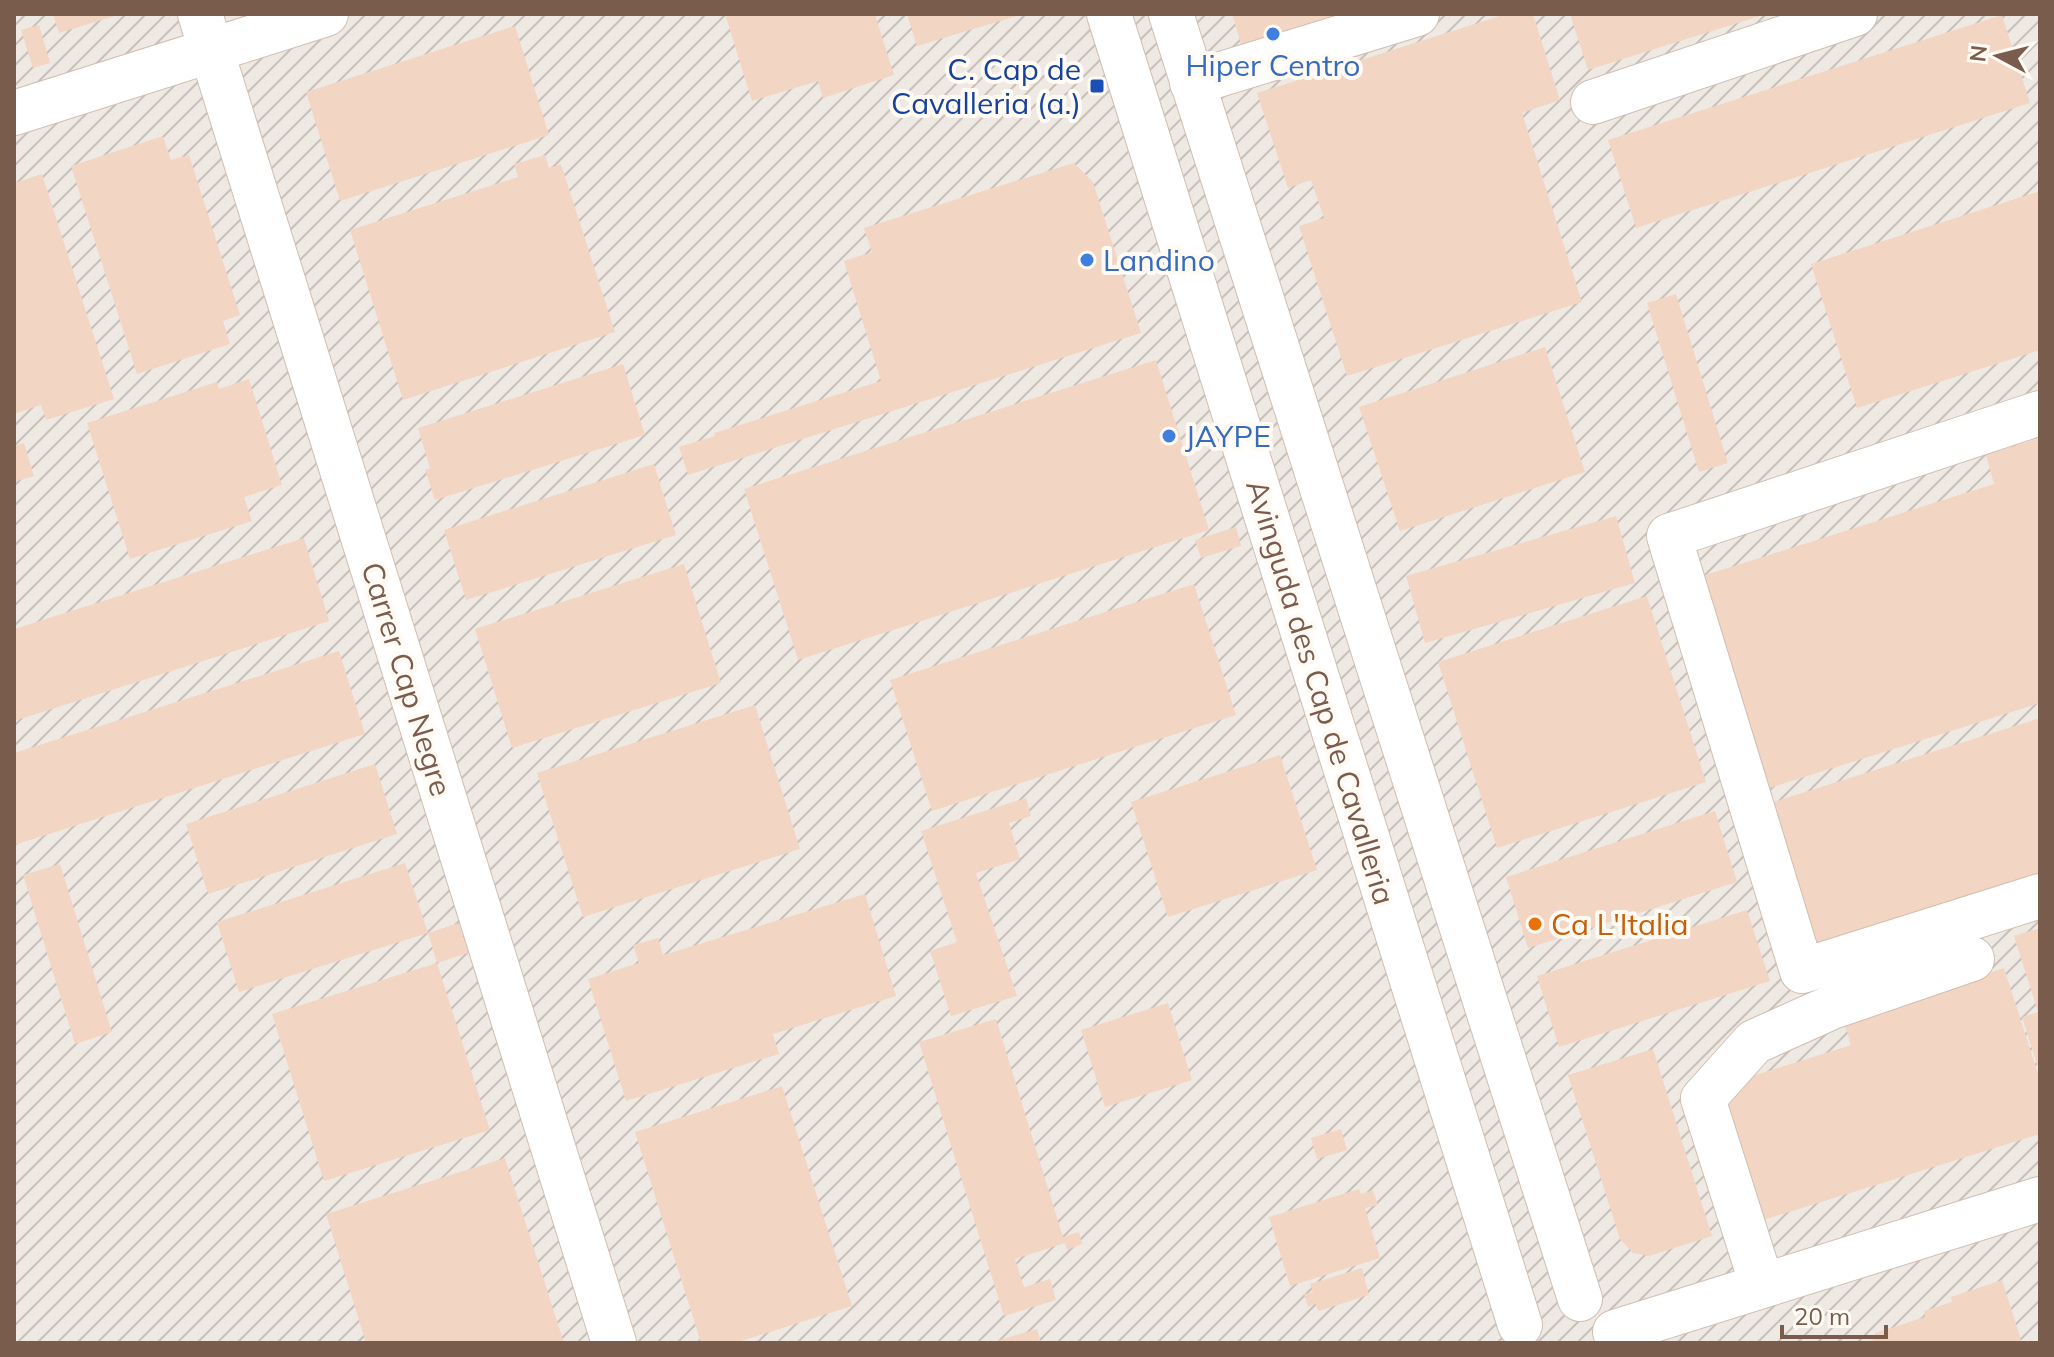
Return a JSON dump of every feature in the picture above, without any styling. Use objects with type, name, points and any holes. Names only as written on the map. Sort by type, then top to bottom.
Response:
[{"type":"street","points":[[14,113],[205,32],[326,14]]},
{"type":"street","name":"Avinguda des Cap de Cavalleria","points":[[1109,14],[1517,1334]]},
{"type":"street","name":"Avinguda des Cap de Cavalleria","points":[[1171,14],[1580,1299]]},
{"type":"street","points":[[1192,83],[1417,14]]},
{"type":"street","points":[[1593,102],[1855,14]]},
{"type":"street","name":"Carrer Cap Negre","points":[[205,32],[614,1343]]},
{"type":"street","points":[[2040,413],[1669,536],[1802,971],[2040,896]]},
{"type":"street","points":[[1762,1285],[1703,1099],[1754,1042],[1832,1007],[1972,959]]},
{"type":"street","points":[[1517,1334],[1539,1305],[1566,1297],[1595,1306],[1607,1317],[1616,1337],[1762,1285],[2040,1199]]},
{"type":"shaded area","points":[[14,14],[2040,14],[2040,1343],[14,1343]]},
{"type":"building","points":[[53,14],[118,14],[118,15],[59,33]]},
{"type":"building","points":[[725,14],[875,14],[894,75],[823,98],[818,81],[752,101]]},
{"type":"building","points":[[907,14],[1020,14],[1020,15],[917,46]]},
{"type":"building","name":"Hiper Centro","points":[[1232,14],[1369,14],[1244,54]]},
{"type":"building","points":[[1506,14],[1533,14],[1560,100],[1522,113],[1582,302],[1347,376],[1299,226],[1324,218],[1311,180],[1288,188],[1257,93]]},
{"type":"building","points":[[1570,14],[1763,14],[1763,15],[1588,70]]},
{"type":"building","points":[[2002,15],[2030,103],[1636,228],[1608,140]]},
{"type":"building","points":[[39,25],[50,63],[33,68],[21,30]]},
{"type":"building","points":[[515,26],[549,135],[340,201],[306,92]]},
{"type":"building","points":[[163,136],[171,160],[189,155],[240,315],[223,321],[230,344],[137,374],[71,166]]},
{"type":"building","points":[[545,155],[549,168],[561,164],[615,332],[403,400],[350,230],[518,177],[514,164]]},
{"type":"building","points":[[1074,163],[1093,182],[1141,333],[688,475],[679,447],[715,436],[714,433],[881,381],[844,261],[872,252],[864,228]]},
{"type":"building","points":[[42,174],[114,399],[46,420],[41,405],[14,414],[14,183]]},
{"type":"building","points":[[2040,191],[2040,350],[1857,408],[1811,264]]},
{"type":"building","points":[[1676,294],[1728,463],[1699,472],[1647,303]]},
{"type":"building","points":[[1545,347],[1585,472],[1400,531],[1359,407]]},
{"type":"building","points":[[1156,360],[1209,530],[798,660],[744,489]]},
{"type":"building","points":[[623,364],[645,435],[435,500],[425,470],[430,468],[418,428]]},
{"type":"building","points":[[249,379],[282,485],[244,497],[252,521],[130,559],[87,423],[217,382],[219,389]]},
{"type":"building","points":[[2040,438],[2040,703],[1763,790],[1696,578],[1994,484],[1986,455]]},
{"type":"building","points":[[24,443],[34,476],[14,482],[14,446]]},
{"type":"building","points":[[654,464],[676,535],[466,600],[444,530]]},
{"type":"building","points":[[1616,516],[1635,583],[1425,643],[1406,576]]},
{"type":"building","points":[[1236,527],[1241,546],[1201,558],[1195,540]]},
{"type":"building","points":[[304,538],[329,621],[14,721],[14,629]]},
{"type":"building","points":[[684,564],[721,683],[512,748],[475,629]]},
{"type":"building","points":[[1194,584],[1236,715],[932,811],[890,680]]},
{"type":"building","points":[[1647,596],[1706,782],[1497,848],[1438,662]]},
{"type":"building","points":[[339,651],[365,734],[14,845],[14,753]]},
{"type":"building","points":[[755,705],[800,849],[583,917],[537,773]]},
{"type":"building","points":[[2040,718],[2040,874],[1812,946],[1767,804]]},
{"type":"building","points":[[1280,755],[1317,870],[1168,917],[1131,802]]},
{"type":"building","points":[[375,764],[397,834],[208,894],[186,824]]},
{"type":"building","points":[[1026,798],[1031,816],[1009,823],[1020,859],[976,873],[1017,996],[951,1016],[930,951],[957,942],[921,831]]},
{"type":"building","points":[[1715,811],[1737,882],[1528,948],[1506,877]]},
{"type":"building","points":[[405,863],[428,933],[239,992],[217,922]]},
{"type":"building","points":[[60,864],[112,1032],[75,1044],[23,875]]},
{"type":"building","points":[[865,894],[896,996],[773,1034],[779,1054],[626,1101],[588,979],[639,963],[633,945],[658,938],[663,955]]},
{"type":"building","points":[[1747,910],[1770,981],[1559,1047],[1537,976]]},
{"type":"building","points":[[459,923],[468,953],[437,963],[428,933]]},
{"type":"building","points":[[2040,928],[2039,1071],[2022,1017],[2038,1012],[2014,936]]},
{"type":"building","points":[[437,963],[490,1130],[324,1181],[272,1014]]},
{"type":"building","points":[[2004,968],[2040,1080],[2040,1134],[1757,1222],[1719,1100],[1746,1078],[1851,1045],[1843,1019]]},
{"type":"building","points":[[1168,1003],[1192,1080],[1105,1107],[1081,1030]]},
{"type":"building","points":[[996,1019],[1063,1237],[1079,1232],[1082,1244],[1067,1250],[1065,1243],[1015,1259],[1024,1287],[1050,1279],[1056,1300],[1004,1316],[919,1042]]},
{"type":"building","points":[[1653,1049],[1712,1236],[1649,1256],[1633,1253],[1620,1239],[1568,1075]]},
{"type":"building","points":[[782,1086],[852,1306],[735,1343],[701,1343],[635,1132]]},
{"type":"building","points":[[1341,1129],[1347,1150],[1317,1159],[1311,1138]]},
{"type":"building","points":[[505,1158],[564,1343],[366,1343],[326,1214]]},
{"type":"building","points":[[1359,1189],[1361,1194],[1373,1190],[1378,1205],[1365,1208],[1380,1258],[1290,1286],[1269,1217]]},
{"type":"building","points":[[1362,1268],[1369,1295],[1318,1311],[1316,1304],[1308,1307],[1304,1294],[1313,1292],[1310,1284]]},
{"type":"building","points":[[2002,1280],[2022,1343],[1864,1343],[1877,1338],[1875,1333],[1925,1317],[1924,1311],[1952,1302],[1951,1297]]},
{"type":"building","points":[[1037,1329],[1041,1343],[993,1343],[993,1342]]},
{"type":"place","name":"Hiper Centro","points":[[1273,34]]},
{"type":"place","name":"C. Cap de Cavalleria (a.)","points":[[1097,86]]},
{"type":"place","name":"Landino","points":[[1087,260]]},
{"type":"place","name":"JAYPE","points":[[1169,436]]},
{"type":"place","name":"Ca L'Italia","points":[[1535,924]]}]
